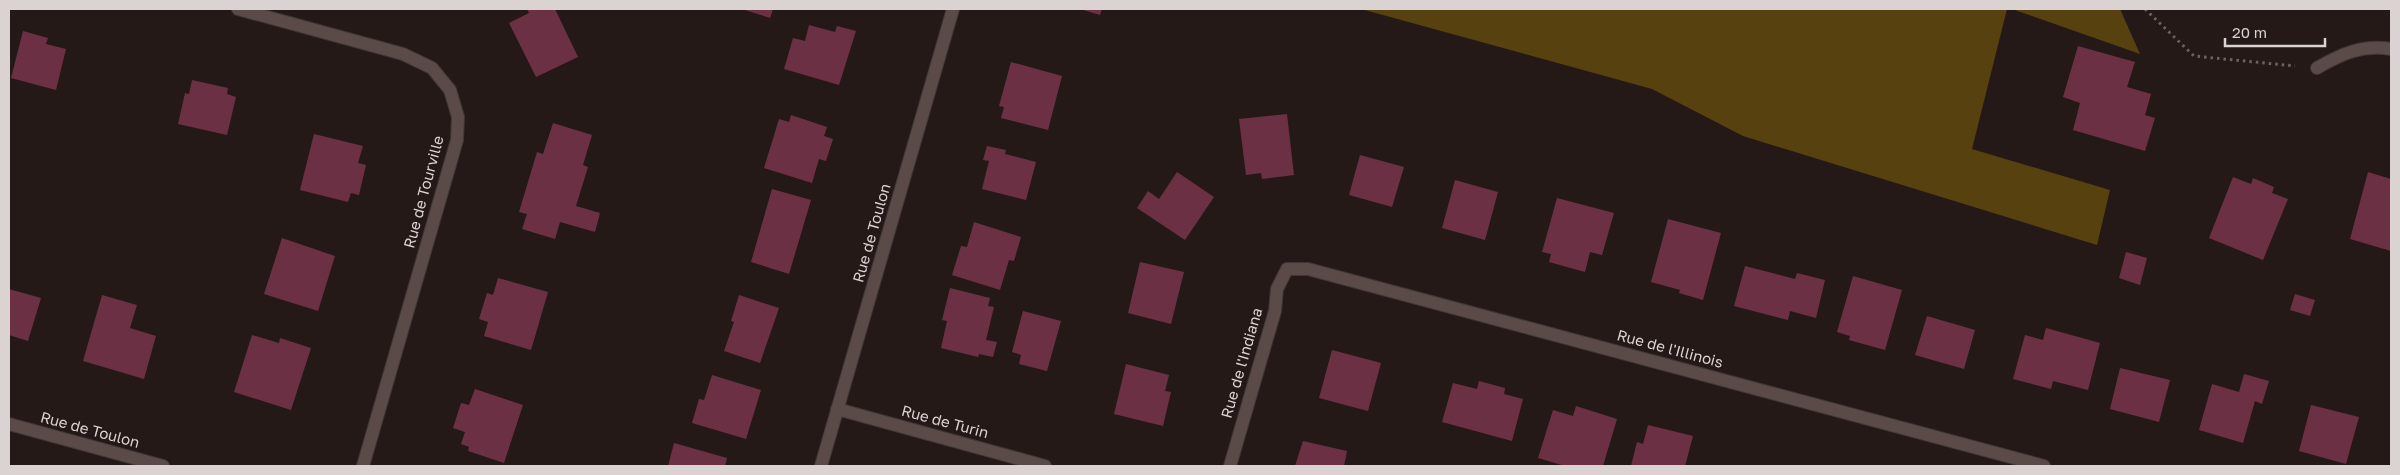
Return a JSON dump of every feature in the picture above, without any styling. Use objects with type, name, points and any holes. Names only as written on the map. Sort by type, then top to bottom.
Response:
[{"type":"street","name":"Rue de Tourville","points":[[238,9],[403,54],[432,68],[450,90],[458,117],[457,140],[363,466]]},
{"type":"street","name":"Rue de Toulon","points":[[821,466],[953,9]]},
{"type":"street","points":[[2317,68],[2342,53],[2378,47],[2391,49]]},
{"type":"street","name":"Rue de l'Indiana","points":[[1230,466],[1275,311],[1276,289],[1287,269]]},
{"type":"street","name":"Rue de l'Illinois","points":[[1287,269],[1308,269],[1341,277],[2044,466]]},
{"type":"street","name":"Rue de Turin","points":[[837,409],[1045,466]]},
{"type":"street","name":"Rue de Toulon","points":[[9,424],[163,466]]},
{"type":"path","points":[[2145,9],[2194,56],[2317,68]]},
{"type":"shaded area","points":[[1361,9],[2007,9],[1972,149],[2110,190],[2097,245],[1743,136],[1652,89]]},
{"type":"shaded area","points":[[2012,9],[2120,9],[2140,54]]},
{"type":"building","points":[[527,9],[555,9],[578,57],[536,77],[509,23],[529,13]]},
{"type":"building","points":[[742,9],[773,9],[770,18]]},
{"type":"building","points":[[1080,9],[1102,9],[1100,15]]},
{"type":"building","points":[[809,25],[835,32],[837,26],[856,31],[839,85],[784,69],[793,38],[805,41]]},
{"type":"building","points":[[23,31],[48,38],[46,44],[66,49],[56,90],[11,78]]},
{"type":"building","points":[[2078,46],[2135,62],[2127,87],[2151,94],[2145,115],[2155,118],[2145,151],[2073,130],[2080,103],[2063,97]]},
{"type":"building","points":[[1011,62],[1062,76],[1048,130],[1001,118],[1004,107],[999,106]]},
{"type":"building","points":[[192,80],[228,88],[227,94],[236,97],[227,135],[178,124],[185,93],[189,94]]},
{"type":"building","points":[[1287,114],[1294,175],[1262,179],[1261,173],[1246,175],[1239,119]]},
{"type":"building","points":[[791,115],[827,127],[824,136],[833,139],[826,161],[819,159],[812,183],[764,168],[779,119],[789,122]]},
{"type":"building","points":[[553,123],[592,135],[583,165],[588,167],[576,206],[600,213],[595,232],[560,222],[555,239],[522,229],[527,214],[519,212],[537,152],[543,154]]},
{"type":"building","points":[[314,134],[363,146],[358,163],[366,165],[359,195],[351,193],[348,202],[300,190]]},
{"type":"building","points":[[987,146],[1006,150],[1005,154],[1036,162],[1026,200],[982,189],[989,161],[983,160]]},
{"type":"building","points":[[1360,155],[1404,167],[1392,207],[1349,195]]},
{"type":"building","points":[[1177,172],[1214,197],[1185,240],[1137,208],[1148,191],[1159,199]]},
{"type":"building","points":[[2368,172],[2391,179],[2391,251],[2350,239]]},
{"type":"building","points":[[2233,177],[2251,184],[2253,178],[2274,187],[2272,193],[2288,199],[2263,260],[2209,238]]},
{"type":"building","points":[[1455,180],[1498,192],[1485,240],[1442,228]]},
{"type":"building","points":[[772,189],[811,200],[789,274],[751,262]]},
{"type":"building","points":[[1557,198],[1614,213],[1602,255],[1590,252],[1585,272],[1549,262],[1551,254],[1542,252]]},
{"type":"building","points":[[1668,219],[1721,233],[1703,300],[1679,293],[1680,290],[1651,282]]},
{"type":"building","points":[[974,222],[1021,237],[1014,261],[1009,260],[1000,290],[952,275],[961,246],[967,247]]},
{"type":"building","points":[[282,238],[335,256],[318,311],[264,294]]},
{"type":"building","points":[[2126,252],[2147,258],[2140,285],[2119,278]]},
{"type":"building","points":[[1140,262],[1184,272],[1171,324],[1128,313]]},
{"type":"building","points":[[1745,266],[1795,279],[1797,273],[1825,280],[1816,318],[1790,311],[1788,320],[1734,306]]},
{"type":"building","points":[[1853,276],[1902,290],[1885,350],[1849,340],[1850,336],[1837,332]]},
{"type":"building","points":[[498,278],[548,292],[531,350],[484,336],[488,322],[479,319],[487,293],[493,295]]},
{"type":"building","points":[[950,288],[990,298],[988,306],[994,307],[986,340],[997,342],[993,357],[979,354],[978,357],[941,348],[947,321],[942,320]]},
{"type":"building","points":[[9,289],[41,298],[28,341],[9,335]]},
{"type":"building","points":[[2295,294],[2315,300],[2310,316],[2290,310]]},
{"type":"building","points":[[102,295],[137,305],[130,328],[156,336],[144,379],[83,361]]},
{"type":"building","points":[[739,295],[779,308],[760,363],[724,351],[734,322],[731,321]]},
{"type":"building","points":[[1023,311],[1061,321],[1047,371],[1019,364],[1021,355],[1012,352]]},
{"type":"building","points":[[1927,316],[1975,330],[1964,369],[1915,355]]},
{"type":"building","points":[[2046,328],[2100,343],[2088,390],[2053,381],[2051,389],[2013,379],[2025,335],[2043,340]]},
{"type":"building","points":[[252,335],[279,343],[280,338],[311,348],[291,410],[234,392]]},
{"type":"building","points":[[1332,350],[1381,363],[1368,411],[1319,398]]},
{"type":"building","points":[[1126,364],[1169,375],[1165,391],[1171,392],[1163,426],[1114,414]]},
{"type":"building","points":[[2120,368],[2170,380],[2159,422],[2110,409]]},
{"type":"building","points":[[2244,374],[2269,381],[2262,404],[2255,401],[2243,443],[2199,430],[2212,384],[2239,392]]},
{"type":"building","points":[[712,375],[761,390],[746,439],[692,423],[699,399],[704,400]]},
{"type":"building","points":[[1479,381],[1505,388],[1504,394],[1523,399],[1512,441],[1442,422],[1453,383],[1477,389]]},
{"type":"building","points":[[475,389],[523,405],[504,463],[468,451],[469,447],[461,444],[465,432],[453,428],[461,403],[469,405]]},
{"type":"building","points":[[2311,405],[2359,417],[2346,464],[2299,451]]},
{"type":"building","points":[[1576,406],[1617,419],[1603,466],[1565,466],[1538,458],[1553,410],[1573,416]]},
{"type":"building","points":[[1648,425],[1693,436],[1685,466],[1631,466],[1637,442],[1643,444]]},
{"type":"building","points":[[1303,441],[1347,451],[1344,466],[1295,466]]},
{"type":"building","points":[[674,443],[727,458],[725,466],[668,466]]}]
